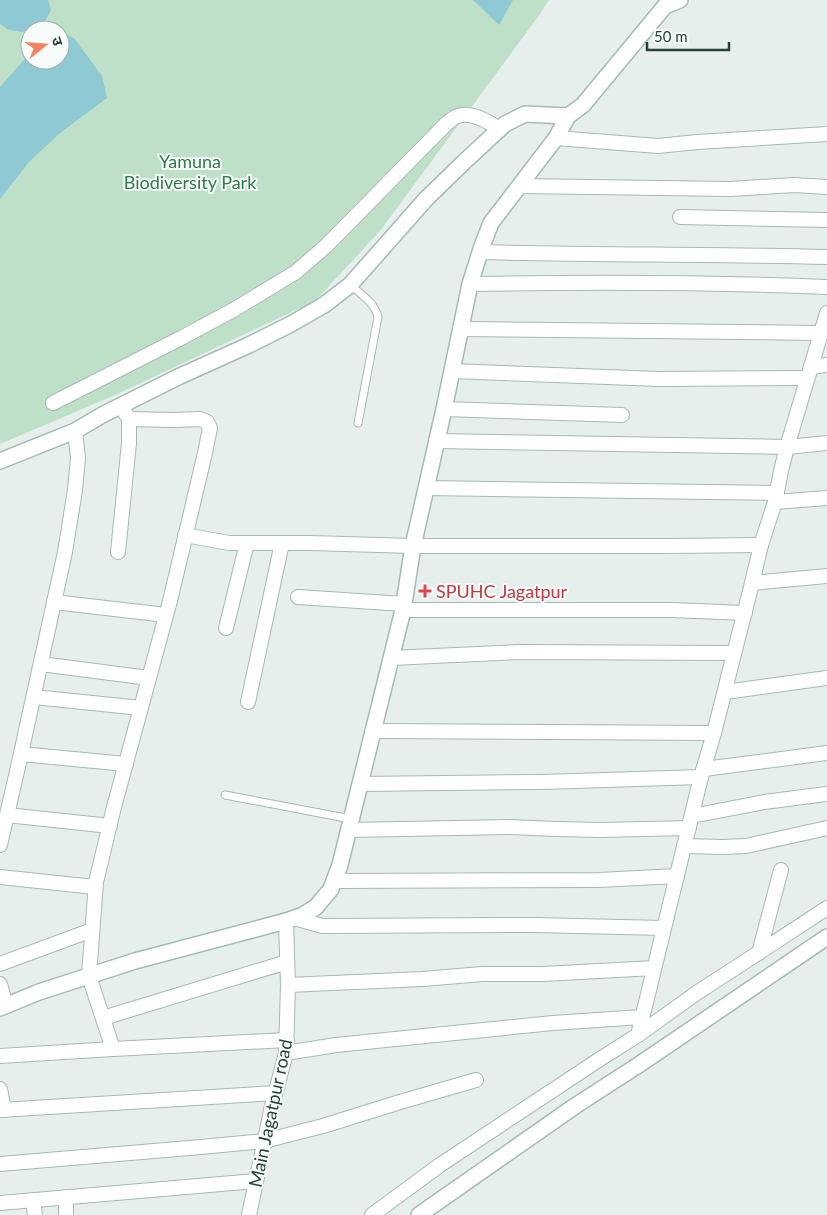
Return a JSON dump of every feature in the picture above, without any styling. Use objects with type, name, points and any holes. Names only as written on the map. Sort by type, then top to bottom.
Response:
[{"type":"street","points":[[0,984],[3,1007],[39,992],[135,961],[290,920],[316,907],[331,889],[340,865],[403,607],[413,546],[470,284],[491,223],[556,138],[568,116],[583,105],[661,3],[680,0]]},
{"type":"street","points":[[124,413],[178,377],[291,324],[324,304],[350,285],[426,200],[505,124],[525,114],[568,116]]},
{"type":"street","points":[[53,403],[235,309],[296,272],[327,245],[440,129],[453,119],[458,116],[473,116],[500,129]]},
{"type":"street","points":[[556,138],[658,146],[827,134]]},
{"type":"street","points":[[520,186],[730,189],[794,185],[827,186]]},
{"type":"street","points":[[680,217],[827,220]]},
{"type":"street","points":[[480,252],[827,257]]},
{"type":"street","points":[[470,284],[581,282],[765,284],[827,287]]},
{"type":"street","points":[[638,1035],[702,773],[745,614],[761,545],[776,498],[787,447],[827,313]]},
{"type":"street","points":[[460,329],[822,333]]},
{"type":"street","points":[[452,371],[659,379],[809,373],[827,365]]},
{"type":"street","points":[[444,409],[622,414]]},
{"type":"street","points":[[118,552],[129,443],[124,413]]},
{"type":"street","points":[[0,462],[75,431],[104,414],[124,413],[174,420],[200,419],[207,422],[210,428],[166,615],[95,886],[89,976],[113,1049]]},
{"type":"street","points":[[0,845],[65,552],[76,490],[78,458],[75,431]]},
{"type":"street","points":[[436,441],[787,447],[827,443]]},
{"type":"street","points":[[426,488],[827,498]]},
{"type":"street","points":[[185,535],[229,543],[413,546],[761,545]]},
{"type":"street","points":[[226,628],[247,543]]},
{"type":"street","points":[[248,702],[282,543]]},
{"type":"street","points":[[752,583],[827,576]]},
{"type":"street","points":[[298,597],[403,607],[672,610],[745,614]]},
{"type":"street","points":[[54,602],[166,615]]},
{"type":"street","points":[[391,658],[520,652],[734,653]]},
{"type":"street","points":[[41,664],[149,678]]},
{"type":"street","points":[[724,692],[827,678]]},
{"type":"street","points":[[34,696],[141,708]]},
{"type":"street","points":[[372,731],[714,733]]},
{"type":"street","points":[[360,784],[541,782],[702,773],[827,753]]},
{"type":"street","points":[[21,754],[126,764]]},
{"type":"street","points":[[350,824],[600,830],[690,822],[764,802],[827,794]]},
{"type":"street","points":[[7,815],[110,826]]},
{"type":"street","points":[[684,846],[746,846],[827,828]]},
{"type":"street","points":[[759,953],[782,870]]},
{"type":"street","points":[[334,881],[599,880],[677,876]]},
{"type":"street","points":[[0,877],[95,886]]},
{"type":"street","points":[[372,1215],[440,1165],[827,908]]},
{"type":"street","points":[[290,920],[322,926],[534,925],[664,928]]},
{"type":"street","name":"Main Jagatpur road","points":[[249,1215],[264,1141],[287,1046],[287,962],[290,920]]},
{"type":"street","points":[[0,964],[92,930]]},
{"type":"street","points":[[419,1215],[575,1106],[827,937]]},
{"type":"street","points":[[103,1018],[287,962]]},
{"type":"street","points":[[288,985],[422,979],[482,974],[543,974],[654,968]]},
{"type":"street","points":[[0,1056],[113,1049],[336,1045],[544,1024],[642,1017]]},
{"type":"street","points":[[0,1164],[201,1148],[264,1141],[323,1126],[476,1080]]},
{"type":"street","points":[[0,1089],[2,1110],[276,1093]]},
{"type":"street","points":[[0,1203],[256,1181]]},
{"type":"street","points":[[66,1197],[66,1215]]},
{"type":"street","points":[[33,1200],[34,1215]]},
{"type":"lane","points":[[350,285],[370,302],[377,311],[378,317],[358,423]]},
{"type":"lane","points":[[225,795],[350,824]]},
{"type":"green space","name":"Yamuna Biodiversity Park","points":[[0,0],[549,0],[380,231],[315,301],[113,396],[0,444]]},
{"type":"water","points":[[0,0],[48,0],[51,10],[46,20],[20,20],[20,32],[9,30],[0,24]]},
{"type":"water","points":[[473,0],[513,0],[499,25]]},
{"type":"water","points":[[70,36],[74,38],[102,76],[107,98],[60,133],[29,162],[0,199],[0,87],[20,64],[20,70],[70,70]]},
{"type":"place","name":"SPUHC Jagatpur","points":[[425,591]]}]
